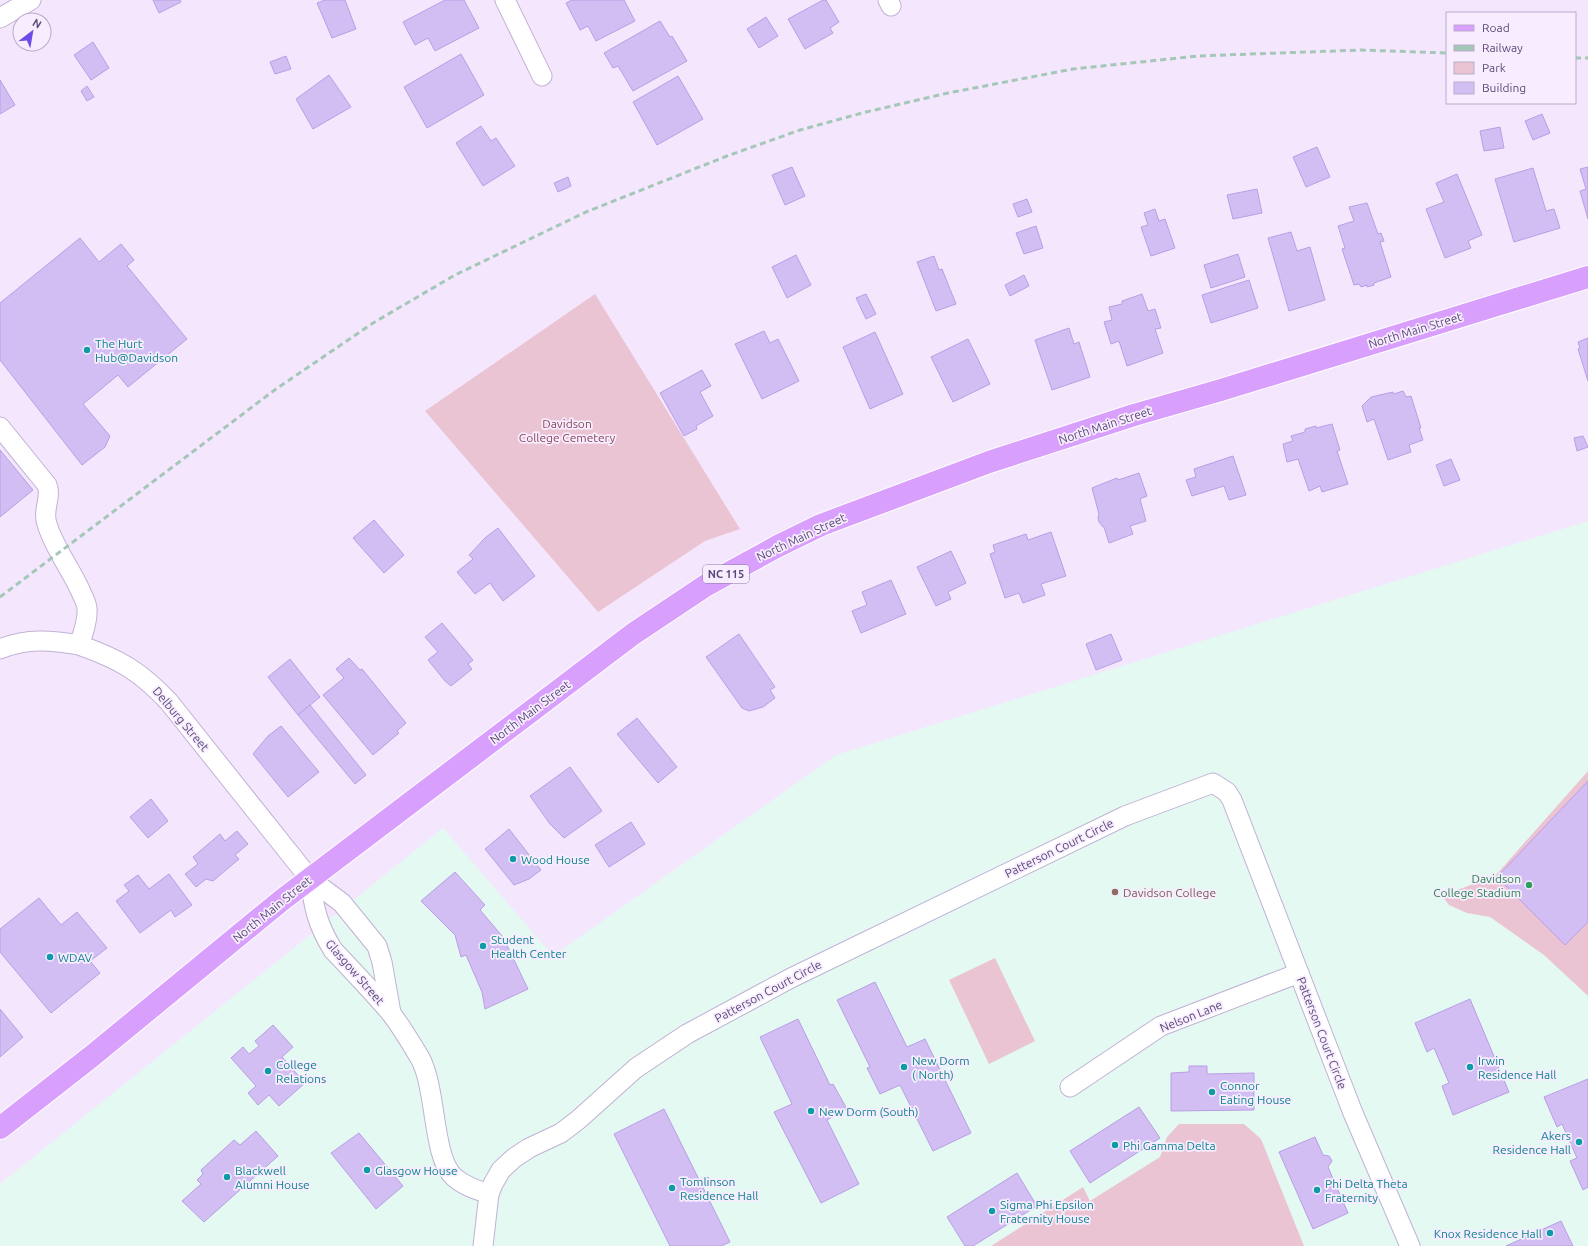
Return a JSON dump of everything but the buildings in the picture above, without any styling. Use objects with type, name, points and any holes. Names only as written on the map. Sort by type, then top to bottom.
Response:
[{"type":"main road","name":"North Main Street","points":[[0,1128],[92,1056],[310,879],[633,634],[705,586],[785,542],[828,523],[1011,455],[1134,415],[1221,390],[1588,277]]},
{"type":"street","points":[[0,18],[32,0]]},
{"type":"street","points":[[505,0],[542,76]]},
{"type":"street","points":[[0,427],[47,485],[49,491],[45,510],[46,523],[59,551],[78,585],[87,609],[84,630],[79,644]]},
{"type":"street","name":"Delburg Street","points":[[0,649],[11,644],[36,640],[55,640],[79,644],[107,654],[122,662],[146,679],[169,702],[310,879]]},
{"type":"street","name":"Patterson Court Circle","points":[[489,1194],[501,1170],[514,1158],[529,1148],[561,1133],[578,1120],[636,1068],[687,1034],[791,978],[1125,816],[1213,783],[1227,792],[1232,800],[1353,1114],[1410,1246]]},
{"type":"street","name":"Glasgow Street","points":[[310,879],[342,903],[377,946],[382,962],[391,1013]]},
{"type":"street","name":"Glasgow Street","points":[[310,879],[315,914],[325,938],[333,950],[391,1013],[421,1060],[431,1089],[434,1114],[445,1164],[454,1177],[467,1186],[489,1194]]},
{"type":"street","name":"Nelson Lane","points":[[1070,1087],[1161,1026],[1299,973]]},
{"type":"street","points":[[484,1246],[489,1194]]},
{"type":"shaded area","name":"Davidson College","points":[[1588,521],[1588,1246],[0,1246],[0,1184],[443,828],[553,956],[836,755]]},
{"type":"green space","name":"Davidson College Cemetery","points":[[595,294],[740,529],[705,541],[598,612],[425,411]]},
{"type":"green space","name":"Davidson College Stadium","points":[[1588,771],[1588,996],[1544,955],[1490,917],[1467,913],[1449,905],[1442,896],[1496,875]]},
{"type":"green space","points":[[995,958],[1035,1041],[989,1064],[949,980]]},
{"type":"green space","points":[[1179,1124],[1244,1124],[1261,1139],[1304,1246],[991,1246],[1083,1187],[1090,1201],[1160,1157],[1167,1137]]},
{"type":"railway","points":[[0,597],[276,389],[373,323],[455,275],[586,212],[727,156],[800,130],[866,112],[948,93],[1073,69],[1198,56],[1361,50],[1446,53]]},
{"type":"railway","points":[[1576,58],[1588,58]]},
{"type":"place","name":"The Hurt Hub@Davidson","points":[[87,350]]},
{"type":"place","name":"Wood House","points":[[513,859]]},
{"type":"place","name":"Davidson College Stadium","points":[[1529,885]]},
{"type":"place","name":"Davidson College","points":[[1115,892]]},
{"type":"place","name":"Student Health Center","points":[[483,946]]},
{"type":"place","name":"WDAV","points":[[50,957]]},
{"type":"place","name":"New Dorm ( North)","points":[[904,1067]]},
{"type":"place","name":"Irwin Residence Hall","points":[[1470,1067]]},
{"type":"place","name":"College Relations","points":[[268,1071]]},
{"type":"place","name":"Connor Eating House","points":[[1212,1092]]},
{"type":"place","name":"New Dorm (South)","points":[[811,1111]]},
{"type":"place","name":"Akers Residence Hall","points":[[1579,1142]]},
{"type":"place","name":"Phi Gamma Delta","points":[[1115,1145]]},
{"type":"place","name":"Glasgow House","points":[[367,1170]]},
{"type":"place","name":"Blackwell Alumni House","points":[[227,1177]]},
{"type":"place","name":"Tomlinson Residence Hall","points":[[672,1188]]},
{"type":"place","name":"Phi Delta Theta Fraternity","points":[[1317,1190]]},
{"type":"place","name":"Sigma Phi Epsilon Fraternity House","points":[[992,1211]]},
{"type":"place","name":"Knox Residence Hall","points":[[1550,1233]]}]
